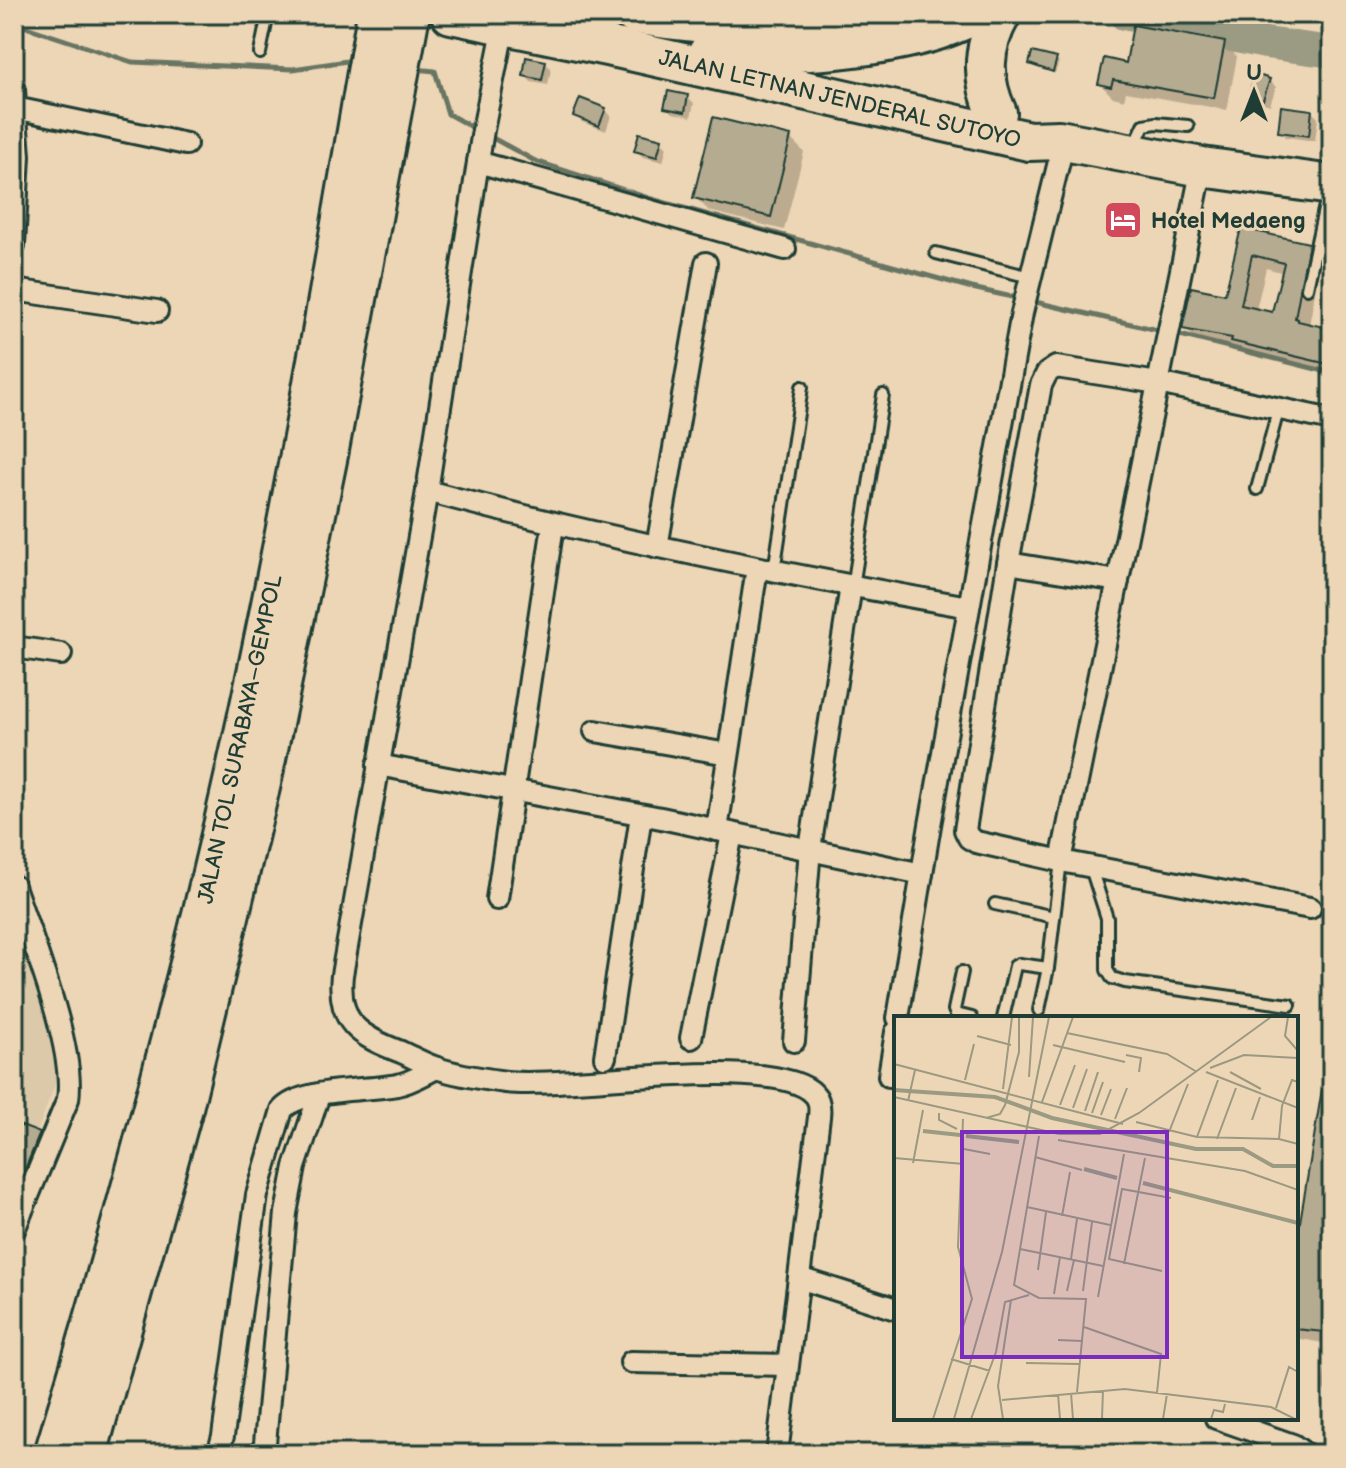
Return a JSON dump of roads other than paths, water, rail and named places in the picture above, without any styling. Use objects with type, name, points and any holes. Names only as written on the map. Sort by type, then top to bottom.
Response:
[{"type":"highway","name":"JALAN TOL SURABAYA–GEMPOL","points":[[87,1454],[183,1108],[261,783],[328,455],[373,130],[377,14]]},
{"type":"highway","name":"JALAN TOL SURABAYA–GEMPOL","points":[[54,1454],[101,1297],[179,1007],[248,715],[307,421],[373,130],[410,14]]},
{"type":"highway","points":[[451,14],[504,25],[628,31],[716,25],[842,34],[935,31],[978,14]]},
{"type":"highway","name":"JALAN LETNAN JENDERAL SUTOYO","points":[[581,14],[997,113],[1041,126],[1062,141]]},
{"type":"highway","points":[[628,31],[739,53],[842,34],[866,20],[904,14]]},
{"type":"highway","points":[[997,113],[986,81],[985,63],[992,30],[1001,14]]},
{"type":"highway","name":"JALAN LETNAN JENDERAL SUTOYO","points":[[628,31],[1029,141],[1062,141],[1202,167],[1331,185]]},
{"type":"street","points":[[504,25],[478,156],[427,491],[342,975],[343,1012],[351,1024],[375,1042],[437,1068],[507,1082],[556,1083],[696,1074],[765,1077],[803,1086],[815,1095],[820,1108],[777,1454]]},
{"type":"street","points":[[14,245],[19,156],[15,99],[186,144]]},
{"type":"street","points":[[898,1016],[1022,313],[1062,141]]},
{"type":"street","points":[[478,156],[785,249]]},
{"type":"street","points":[[1061,861],[1202,167]]},
{"type":"street","points":[[657,547],[706,263]]},
{"type":"street","points":[[14,290],[157,311]]},
{"type":"street","points":[[1310,908],[976,842],[969,838],[965,830],[1008,563],[1041,385],[1047,373],[1056,367],[1158,383],[1332,420]]},
{"type":"street","points":[[427,491],[553,525],[969,607]]},
{"type":"street","points":[[497,899],[553,525]]},
{"type":"street","points":[[1008,563],[1118,581]]},
{"type":"street","points":[[691,1038],[724,832],[728,754],[766,569]]},
{"type":"street","points":[[794,1041],[810,849],[852,586]]},
{"type":"street","points":[[14,647],[61,654]]},
{"type":"street","points":[[595,731],[728,754]]},
{"type":"street","points":[[378,765],[641,815],[922,874]]},
{"type":"street","points":[[605,1057],[641,815]]},
{"type":"street","points":[[14,886],[57,1020],[69,1076],[68,1099],[14,1230]]},
{"type":"street","points":[[889,1076],[894,1045]]},
{"type":"street","points":[[218,1454],[228,1405],[255,1208],[282,1110],[288,1103],[319,1095],[399,1085],[437,1068]]},
{"type":"street","points":[[264,1454],[286,1213],[295,1167],[319,1095]]},
{"type":"street","points":[[799,1278],[894,1308]]},
{"type":"street","points":[[631,1362],[786,1365]]},
{"type":"street","points":[[1221,1420],[1299,1449]]},
{"type":"lane","points":[[260,53],[268,14]]},
{"type":"lane","points":[[1131,153],[1144,125],[1188,126]]},
{"type":"lane","points":[[1307,288],[1331,185]]},
{"type":"lane","points":[[936,253],[1029,283]]},
{"type":"lane","points":[[766,569],[802,387]]},
{"type":"lane","points":[[852,586],[883,395]]},
{"type":"lane","points":[[1257,489],[1279,407]]},
{"type":"lane","points":[[1039,1010],[1048,968],[1061,861]]},
{"type":"lane","points":[[1090,865],[1105,905],[1107,970],[1112,978],[1290,1005]]},
{"type":"lane","points":[[995,904],[1054,917]]},
{"type":"lane","points":[[1003,1016],[1015,966],[1048,968]]},
{"type":"lane","points":[[962,972],[954,1010],[956,1014],[964,1016]]},
{"type":"waterway","points":[[1124,14],[1266,43],[1332,52]]},
{"type":"waterway","points":[[14,23],[132,62],[293,69],[354,60]]},
{"type":"waterway","points":[[415,69],[435,71],[448,114],[477,130]]},
{"type":"waterway","points":[[489,136],[535,161],[648,198],[1021,299]]},
{"type":"waterway","points":[[1031,301],[1162,331]]},
{"type":"waterway","points":[[1172,333],[1332,373]]},
{"type":"place","name":"Hotel Medaeng","points":[[1123,220]]}]
